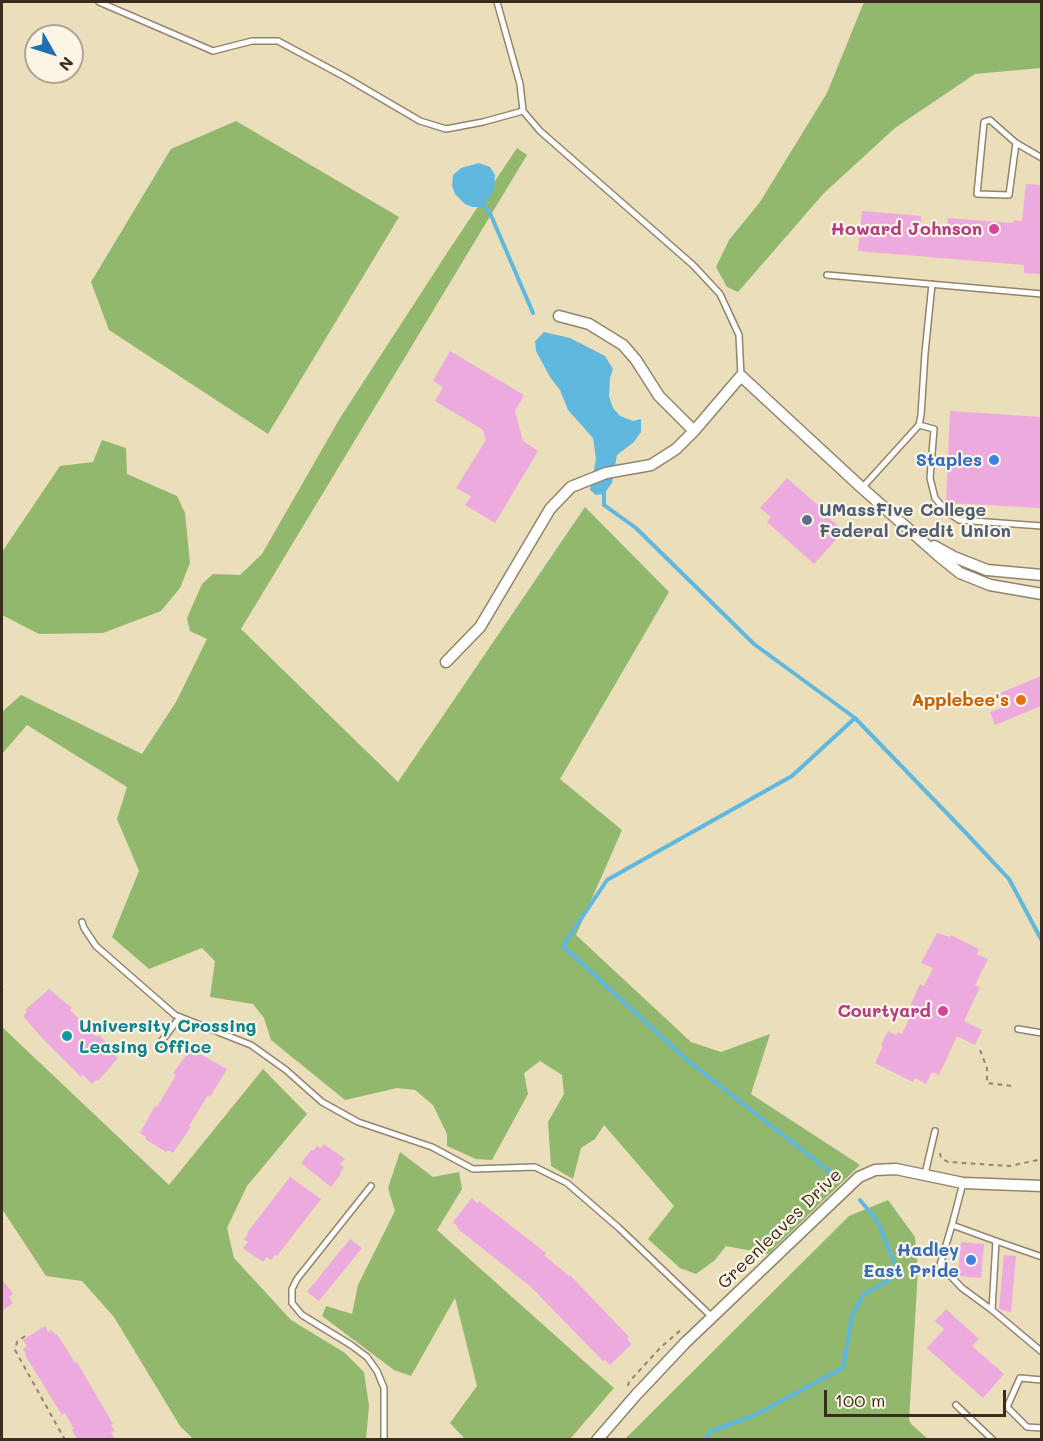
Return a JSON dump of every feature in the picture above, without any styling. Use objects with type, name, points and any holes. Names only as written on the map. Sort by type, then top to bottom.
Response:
[{"type":"street","points":[[558,316],[589,324],[623,345],[636,360],[659,396],[694,431]]},
{"type":"street","points":[[446,662],[480,627],[550,509],[571,487],[586,479],[606,473],[651,465],[662,460],[694,431],[741,376],[862,488],[960,573],[1006,589],[1041,594]]},
{"type":"street","points":[[909,529],[939,549],[987,570],[1041,575]]},
{"type":"street","name":"Greenleaves Drive","points":[[597,1440],[636,1395],[712,1317],[859,1177],[875,1170],[896,1169],[963,1183],[1041,1186]]},
{"type":"lane","points":[[99,2],[213,51],[252,41],[278,41],[420,121],[446,129],[523,111]]},
{"type":"lane","points":[[497,2],[520,84],[523,111],[540,131],[693,265],[720,294],[739,334],[741,376]]},
{"type":"lane","points":[[1016,143],[1009,195],[977,194],[984,122],[990,120],[1016,143],[1041,158]]},
{"type":"lane","points":[[827,275],[1041,294]]},
{"type":"lane","points":[[862,488],[919,424],[932,284]]},
{"type":"lane","points":[[919,424],[934,429],[930,478],[935,498],[947,512],[959,520],[1041,526]]},
{"type":"lane","points":[[82,922],[96,946],[175,1015],[251,1045],[322,1102],[358,1122],[432,1147],[473,1169],[535,1167],[567,1183],[619,1228],[712,1317]]},
{"type":"lane","points":[[157,1047],[180,1017]]},
{"type":"lane","points":[[1018,1029],[1041,1033]]},
{"type":"lane","points":[[925,1174],[935,1131]]},
{"type":"lane","points":[[963,1183],[940,1265],[963,1288],[993,1310],[1041,1352]]},
{"type":"lane","points":[[371,1186],[297,1279],[292,1289],[292,1302],[302,1315],[367,1357],[377,1371],[384,1388],[384,1440]]},
{"type":"lane","points":[[952,1225],[1041,1257]]},
{"type":"lane","points":[[993,1310],[996,1241]]},
{"type":"lane","points":[[1041,1380],[1020,1378],[1007,1407],[1027,1427],[1041,1428]]},
{"type":"lane","points":[[956,1405],[993,1440]]},
{"type":"path","points":[[980,1050],[987,1068],[987,1083],[1012,1086]]},
{"type":"path","points":[[940,1146],[941,1158],[948,1162],[1017,1166],[1041,1159]]},
{"type":"path","points":[[25,1335],[17,1342],[15,1350],[65,1440]]},
{"type":"green space","points":[[864,2],[1041,2],[1041,68],[975,74],[895,128],[824,193],[738,292],[727,287],[716,267],[729,240],[760,202],[827,93]]},
{"type":"green space","points":[[236,121],[399,217],[268,434],[109,330],[91,282],[171,149]]},
{"type":"green space","points":[[517,148],[527,155],[241,629],[398,782],[585,507],[669,592],[560,779],[622,830],[576,935],[691,1042],[721,1052],[770,1034],[751,1094],[860,1165],[768,1254],[726,1246],[715,1260],[696,1274],[680,1268],[648,1239],[674,1206],[604,1125],[595,1139],[581,1148],[573,1179],[551,1166],[548,1122],[564,1094],[562,1075],[540,1061],[524,1073],[528,1094],[492,1160],[476,1159],[447,1146],[447,1134],[433,1105],[415,1090],[397,1088],[345,1100],[271,1040],[264,1018],[253,1004],[210,997],[215,961],[202,948],[149,969],[112,937],[139,871],[117,819],[127,787],[27,725],[2,754],[2,712],[21,695],[142,754],[176,702],[207,639],[190,631],[187,618],[202,584],[213,574],[240,575],[262,554],[340,418]]},
{"type":"green space","points":[[102,440],[126,448],[127,474],[177,496],[185,513],[190,563],[180,588],[161,611],[103,633],[39,634],[2,615],[2,552],[60,466],[93,462]]},
{"type":"green space","points":[[2,1027],[169,1185],[263,1069],[307,1114],[247,1186],[227,1228],[234,1258],[291,1320],[345,1353],[364,1372],[369,1406],[366,1439],[193,1439],[180,1426],[114,1317],[82,1281],[46,1276],[2,1209]]},
{"type":"green space","points":[[400,1152],[433,1177],[459,1172],[462,1189],[437,1230],[614,1388],[570,1439],[465,1439],[450,1423],[477,1386],[455,1298],[411,1376],[394,1370],[322,1316],[326,1306],[352,1314],[358,1285],[395,1211],[388,1188]]},
{"type":"green space","points":[[888,1200],[915,1237],[918,1270],[909,1420],[928,1439],[625,1439],[849,1216]]},
{"type":"water","points":[[479,163],[490,167],[495,175],[494,188],[491,196],[481,207],[472,207],[465,204],[455,194],[452,186],[453,175],[461,168]]},
{"type":"water","points":[[544,332],[570,338],[605,356],[613,369],[609,396],[613,408],[620,416],[633,421],[641,419],[641,432],[634,442],[617,455],[612,483],[604,494],[596,495],[590,490],[596,459],[593,438],[568,410],[560,390],[536,351],[535,341]]},
{"type":"building","name":"Howard Johnson","points":[[1026,184],[1041,185],[1041,274],[1024,273],[1024,265],[858,251],[862,211],[921,216],[921,225],[947,227],[948,218],[1013,223],[1014,220],[1022,221]]},
{"type":"building","points":[[450,351],[524,395],[515,411],[523,441],[538,451],[495,523],[465,505],[471,496],[456,488],[486,440],[483,430],[435,401],[443,387],[433,381]]},
{"type":"building","name":"Staples","points":[[950,411],[1041,417],[1041,508],[946,503]]},
{"type":"building","points":[[787,478],[844,531],[814,564],[767,522],[771,517],[760,508]]},
{"type":"building","name":"Applebee's","points":[[1041,676],[1041,706],[995,725],[990,712],[1003,707],[998,694]]},
{"type":"building","name":"Courtyard","points":[[937,933],[950,937],[951,935],[979,949],[977,954],[988,959],[975,985],[980,987],[964,1021],[982,1030],[975,1045],[957,1036],[939,1075],[932,1072],[926,1084],[915,1078],[913,1082],[875,1063],[888,1031],[896,1035],[898,1032],[902,1034],[915,1006],[911,1004],[920,984],[924,986],[933,968],[921,963]]},
{"type":"building","name":"University Crossing Leasing Office","points":[[49,989],[72,1008],[70,1010],[97,1037],[99,1035],[111,1047],[109,1049],[118,1058],[98,1081],[92,1084],[83,1075],[81,1077],[23,1016],[27,1012],[25,1010]]},
{"type":"building","points":[[191,1049],[227,1069],[210,1097],[208,1095],[189,1126],[191,1127],[173,1153],[168,1150],[166,1152],[145,1139],[146,1137],[140,1133],[176,1075],[173,1073]]},
{"type":"building","points":[[324,1144],[345,1159],[340,1164],[344,1167],[341,1174],[331,1187],[301,1163],[311,1150],[313,1151],[317,1146],[321,1148]]},
{"type":"building","points":[[290,1177],[321,1199],[277,1256],[275,1255],[271,1260],[267,1257],[263,1262],[243,1248],[248,1242],[244,1239]]},
{"type":"building","points":[[472,1198],[546,1253],[544,1255],[570,1275],[629,1337],[627,1339],[632,1344],[610,1365],[605,1360],[603,1361],[531,1287],[457,1228],[453,1222]]},
{"type":"building","points":[[350,1239],[362,1248],[319,1301],[307,1292]]},
{"type":"building","name":"Hadley East Pride","points":[[961,1242],[984,1244],[981,1278],[958,1276]]},
{"type":"building","points":[[1004,1255],[1016,1256],[1011,1312],[999,1309]]},
{"type":"building","points":[[2,1279],[13,1294],[9,1297],[13,1303],[2,1311]]},
{"type":"building","points":[[946,1309],[979,1339],[972,1346],[1004,1374],[983,1398],[927,1348],[944,1329],[935,1321]]},
{"type":"building","points":[[45,1326],[48,1332],[52,1330],[55,1335],[57,1334],[75,1363],[77,1362],[113,1424],[111,1425],[115,1431],[111,1432],[116,1440],[78,1440],[65,1413],[62,1415],[23,1349],[27,1346],[23,1340]]},
{"type":"waterway","points":[[481,202],[490,213],[533,313]]},
{"type":"waterway","points":[[604,489],[604,505],[636,528],[754,644],[855,718],[1009,879],[1042,941]]},
{"type":"waterway","points":[[838,1178],[686,1059],[563,946],[607,880],[792,776],[855,718]]},
{"type":"waterway","points":[[705,1440],[711,1431],[753,1416],[843,1368],[852,1316],[863,1295],[899,1274],[878,1222],[860,1200]]},
{"type":"place","name":"Howard Johnson","points":[[994,229]]},
{"type":"place","name":"Staples","points":[[994,460]]},
{"type":"place","name":"UMassFive College Federal Credit Union","points":[[807,520]]},
{"type":"place","name":"Applebee's","points":[[1021,700]]},
{"type":"place","name":"Courtyard","points":[[943,1011]]},
{"type":"place","name":"University Crossing Leasing Office","points":[[67,1036]]},
{"type":"place","name":"Hadley East Pride","points":[[971,1260]]}]
